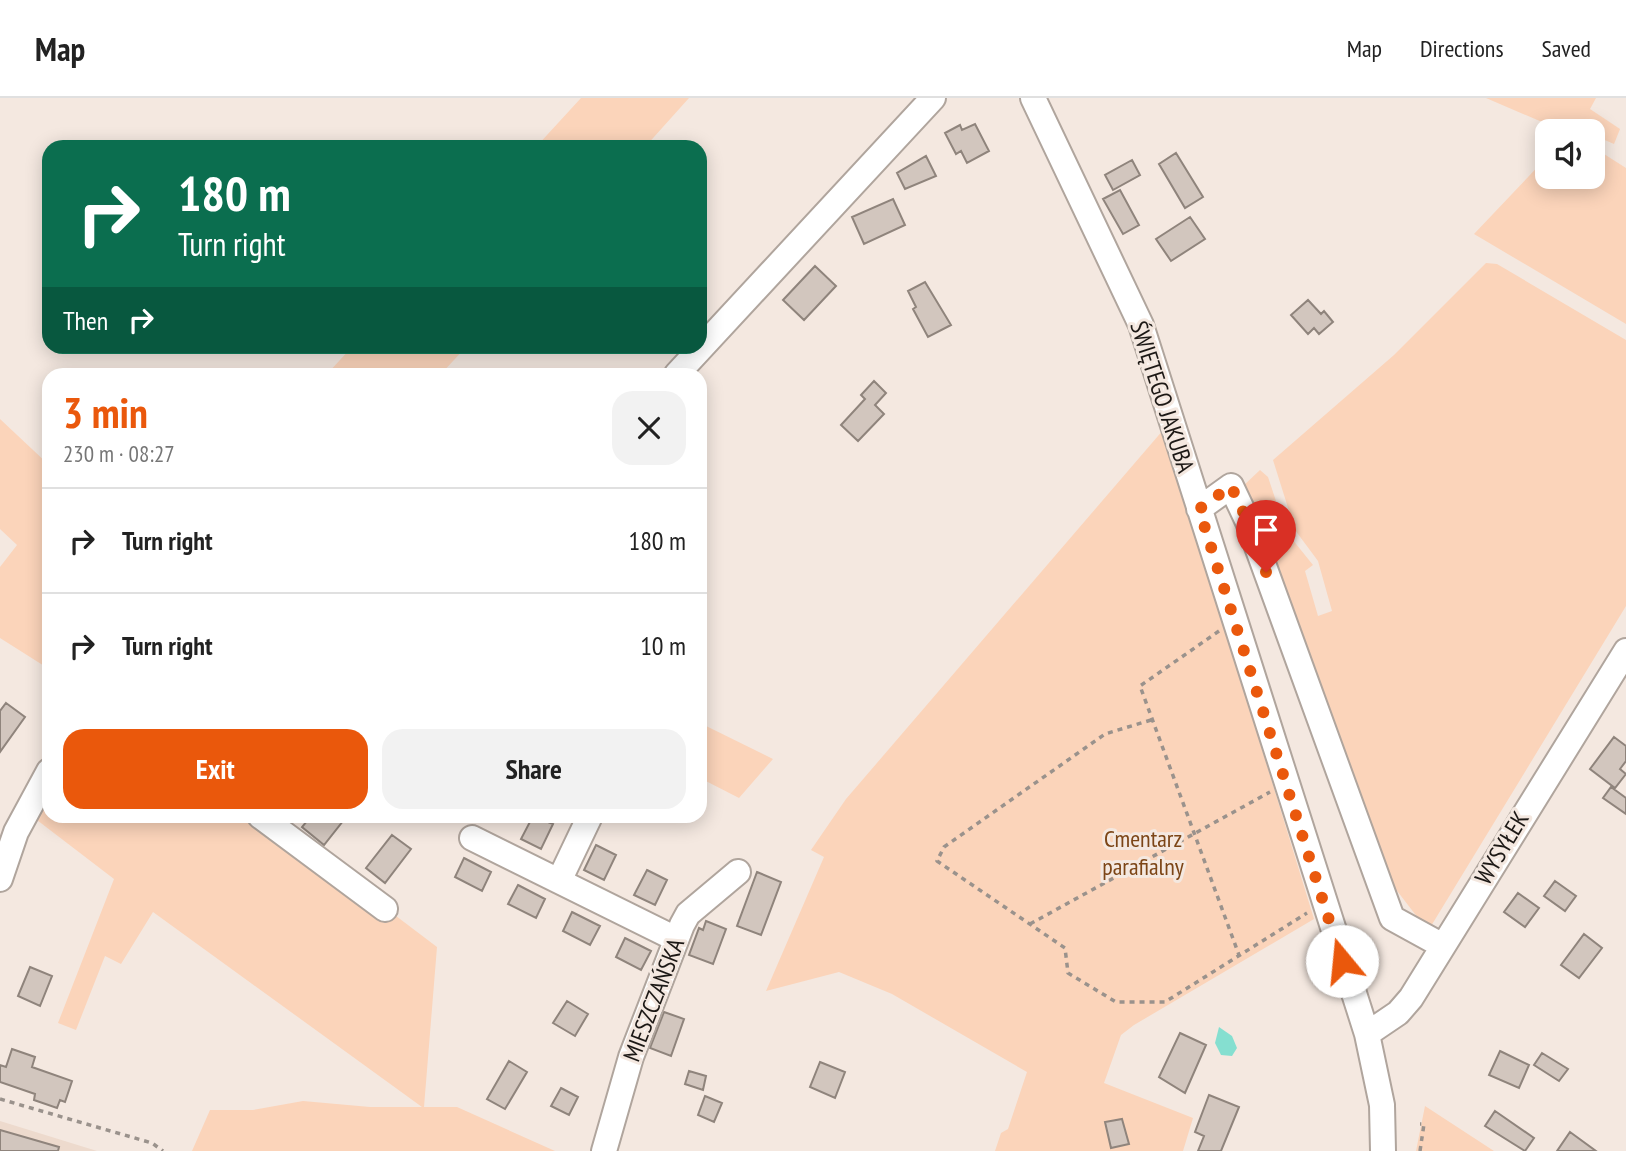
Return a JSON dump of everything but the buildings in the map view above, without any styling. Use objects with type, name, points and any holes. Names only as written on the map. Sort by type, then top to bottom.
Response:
[{"type":"street","points":[[707,342],[933,98]]},
{"type":"street","name":"ŚWIĘTEGO JAKUBA","points":[[1033,98],[1141,325],[1367,1034],[1382,1105],[1383,1151]]},
{"type":"street","points":[[683,368],[696,354]]},
{"type":"street","points":[[1199,509],[1231,486],[1248,522],[1392,918],[1443,946]]},
{"type":"street","name":"WYSYŁEK","points":[[1367,1034],[1398,1013],[1411,998],[1626,650]]},
{"type":"street","points":[[0,879],[16,832],[42,784]]},
{"type":"street","points":[[271,823],[385,909]]},
{"type":"street","points":[[559,881],[587,823]]},
{"type":"street","points":[[472,838],[676,939]]},
{"type":"street","name":"MIESZCZAŃSKA","points":[[604,1151],[631,1057],[688,914],[738,872]]},
{"type":"path","points":[[1221,630],[1140,686],[1239,956]]},
{"type":"path","points":[[1152,720],[1105,734],[944,847],[937,861],[1065,948],[1068,973],[1116,1002],[1165,1002],[1311,911]]},
{"type":"path","points":[[1030,924],[1274,789]]},
{"type":"path","points":[[0,1099],[152,1143],[163,1151]]},
{"type":"path","points":[[1420,1124],[1424,1125],[1420,1151]]},
{"type":"shaded area","points":[[0,1121],[97,1151],[0,1151]]},
{"type":"green space","points":[[581,98],[689,98],[651,140],[542,140]]},
{"type":"green space","points":[[1486,98],[1596,98],[1590,109],[1605,119],[1535,119]]},
{"type":"green space","points":[[1605,119],[1620,129],[1614,144],[1605,140]]},
{"type":"green space","points":[[1605,155],[1626,168],[1626,324],[1474,234],[1535,170],[1535,189],[1605,189]]},
{"type":"green space","points":[[1486,263],[1497,264],[1626,340],[1626,606],[1428,931],[1381,870],[1242,487],[1260,470],[1268,477],[1276,501],[1269,505],[1277,534],[1288,534],[1313,565],[1305,571],[1318,616],[1332,611],[1318,561],[1295,530],[1273,460],[1394,355]]},
{"type":"green space","points":[[346,354],[460,354],[447,368],[333,368]]},
{"type":"green space","points":[[0,419],[42,458],[42,665],[0,638],[0,567],[17,545],[0,529]]},
{"type":"green space","name":"Cmentarz parafialny","points":[[1164,429],[1314,919],[1121,1035],[1104,1083],[1193,1118],[1183,1151],[995,1151],[1001,1133],[1008,1129],[1027,1072],[892,994],[839,972],[766,991],[824,857],[811,850],[846,799]]},
{"type":"green space","points":[[707,726],[773,759],[739,798],[707,782]]},
{"type":"green space","points":[[42,758],[42,823],[273,823],[437,947],[424,1107],[457,1107],[555,1151],[192,1151],[210,1110],[253,1110],[303,1101],[370,1107],[422,1107],[153,912],[121,964],[105,956],[76,1030],[58,1023],[114,879],[16,804]]},
{"type":"green space","points":[[1425,1106],[1494,1151],[1416,1151]]},
{"type":"water","points":[[1219,1027],[1232,1036],[1237,1048],[1232,1056],[1221,1055],[1215,1043]]},
{"type":"route","points":[[1266,572],[1248,522],[1231,486],[1199,509],[1342,961]]}]
